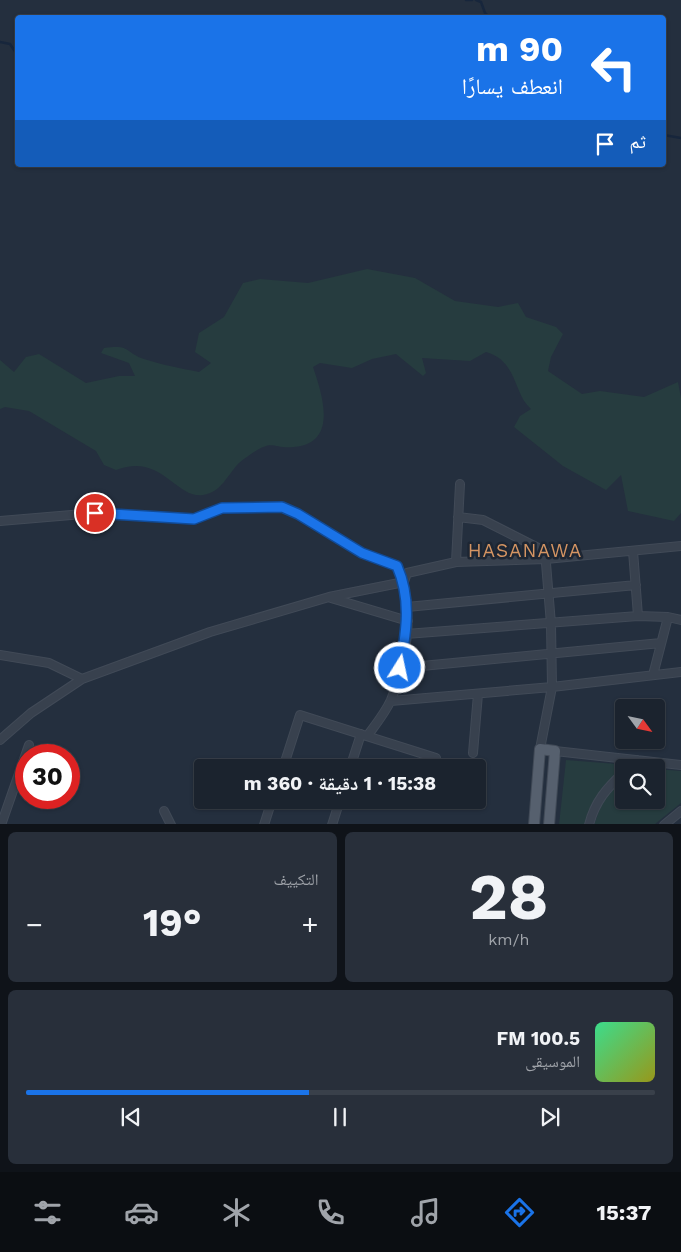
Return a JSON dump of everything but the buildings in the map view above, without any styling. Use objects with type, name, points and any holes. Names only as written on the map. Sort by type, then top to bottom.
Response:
[{"type":"main road","points":[[534,824],[540,749],[555,751],[550,824]]},
{"type":"street","points":[[456,562],[460,484]]},
{"type":"street","points":[[0,520],[95,513],[194,519],[222,508],[282,507],[298,514],[362,553],[397,566],[404,582],[408,621],[400,668],[391,700],[364,735],[354,759]]},
{"type":"street","points":[[458,517],[483,520],[545,555]]},
{"type":"street","points":[[404,582],[407,573],[456,562],[545,555],[559,558],[681,546]]},
{"type":"street","points":[[633,551],[638,616]]},
{"type":"street","points":[[540,749],[552,687],[551,624],[545,555]]},
{"type":"street","points":[[0,740],[31,713],[82,679],[210,632],[329,597],[404,582]]},
{"type":"street","points":[[407,606],[549,595],[636,585]]},
{"type":"street","points":[[329,597],[408,621]]},
{"type":"street","points":[[406,634],[638,616],[668,617],[681,620]]},
{"type":"street","points":[[653,675],[668,617]]},
{"type":"street","points":[[400,668],[551,656],[661,643]]},
{"type":"street","points":[[0,656],[49,663],[82,679]]},
{"type":"street","points":[[391,700],[552,687],[681,672]]},
{"type":"street","points":[[473,753],[478,694]]},
{"type":"street","points":[[286,759],[300,715],[436,758]]},
{"type":"street","points":[[555,751],[628,759]]},
{"type":"street","points":[[665,763],[681,765]]},
{"type":"street","points":[[590,824],[594,808],[604,791],[615,781]]},
{"type":"street","points":[[1,824],[15,784]]},
{"type":"street","points":[[264,824],[269,809]]},
{"type":"street","points":[[332,824],[337,809]]},
{"type":"street","points":[[164,811],[171,824]]},
{"type":"street","points":[[664,824],[681,811]]},
{"type":"green space","points":[[367,269],[415,278],[455,301],[498,307],[518,303],[526,317],[556,327],[563,334],[551,357],[548,371],[582,394],[600,391],[644,397],[678,382],[681,398],[681,513],[674,521],[628,511],[621,475],[606,490],[563,466],[514,427],[520,416],[531,409],[525,403],[510,370],[496,356],[486,352],[470,361],[422,358],[426,373],[423,376],[396,354],[372,359],[352,368],[320,363],[313,367],[323,403],[324,416],[322,427],[317,437],[308,444],[294,447],[264,446],[239,463],[220,487],[203,495],[193,494],[184,490],[156,471],[145,467],[132,466],[116,470],[104,465],[96,451],[29,411],[5,407],[0,409],[0,360],[14,372],[26,357],[39,354],[86,383],[119,376],[135,376],[129,363],[101,353],[104,348],[119,347],[151,361],[199,372],[211,363],[195,352],[199,333],[224,317],[243,283],[260,279],[308,283]]},
{"type":"green space","points":[[566,760],[615,764],[615,778],[594,800],[587,816],[586,824],[559,824]]},
{"type":"green space","points":[[665,770],[681,771],[681,803],[655,824],[594,824],[604,797],[615,784],[615,809],[665,809]]},
{"type":"waterway","points":[[466,0],[472,0]]},
{"type":"waterway","points":[[476,0],[481,2],[487,15]]},
{"type":"waterway","points":[[0,42],[10,44],[15,52]]},
{"type":"waterway","points":[[666,135],[681,138]]},
{"type":"district","name":"HASANAWA","points":[[525,550]]},
{"type":"route","points":[[95,513],[194,519],[222,508],[263,506],[282,507],[298,514],[362,553],[397,566],[404,582],[408,621],[400,668]]}]
